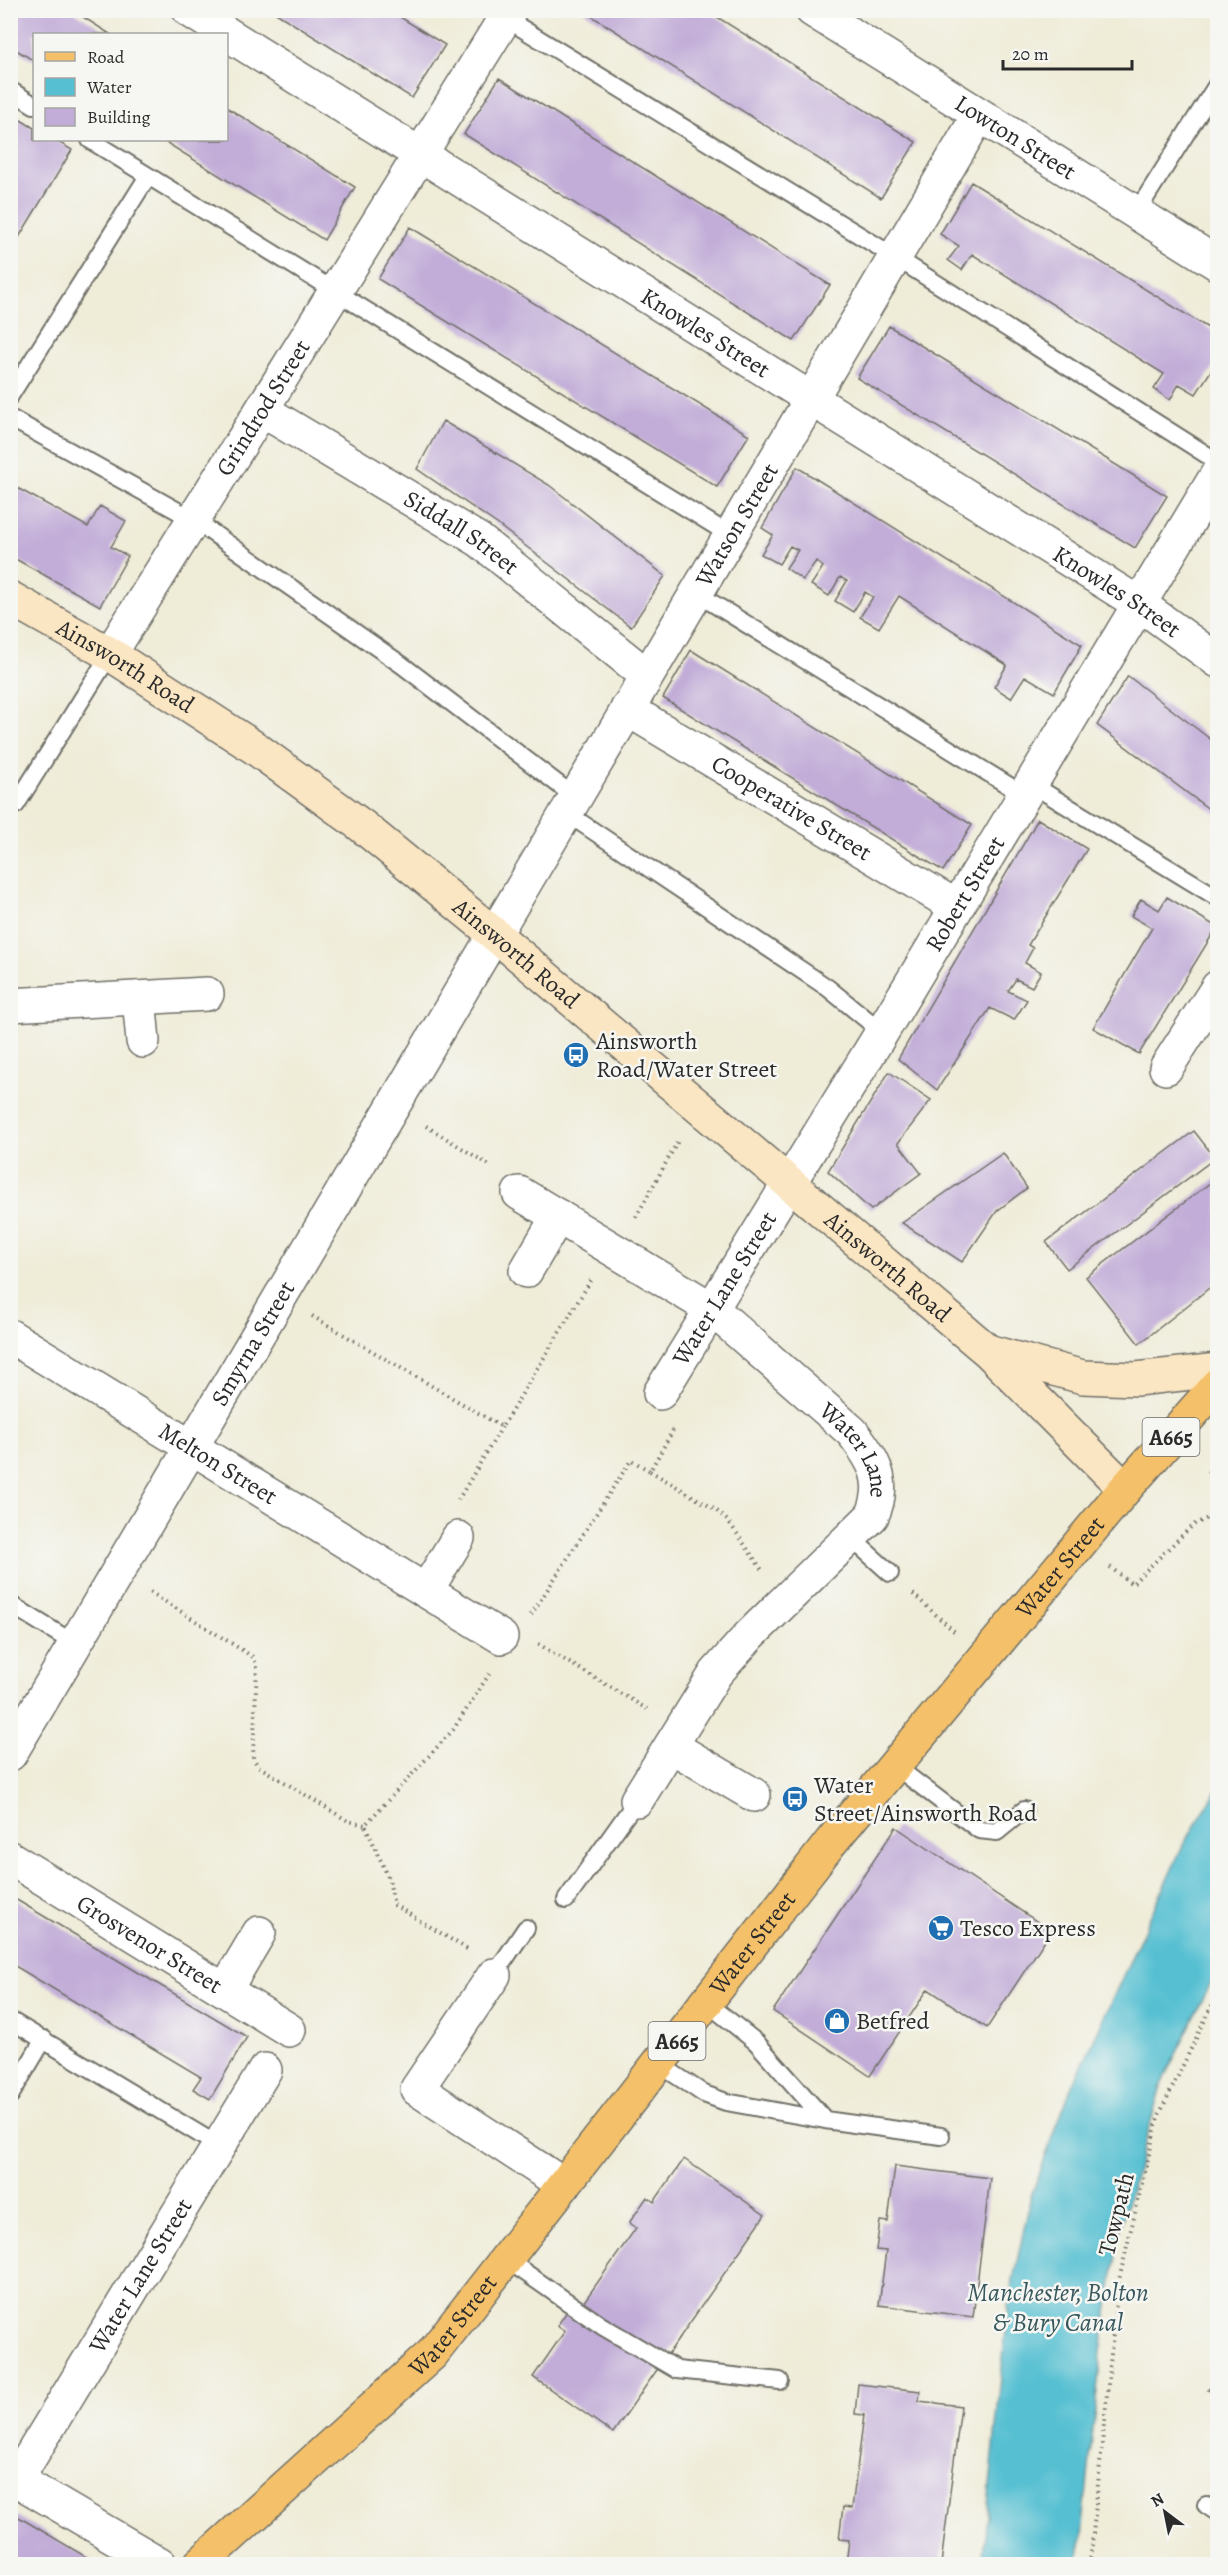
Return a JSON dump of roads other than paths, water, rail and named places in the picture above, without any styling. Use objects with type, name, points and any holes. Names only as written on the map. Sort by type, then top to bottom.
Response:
[{"type":"main road","name":"Ainsworth Road","points":[[10,598],[110,654],[326,798],[494,934],[989,1352],[1125,1489]]},
{"type":"main road","name":"Ainsworth Road","points":[[989,1352],[1083,1377],[1136,1379],[1218,1370]]},
{"type":"main road","name":"Water Street","points":[[200,2565],[432,2354],[706,2002],[895,1766],[1125,1489],[1218,1384]]},
{"type":"street","name":"Knowles Street","points":[[189,10],[225,33]]},
{"type":"street","name":"Lowton Street","points":[[812,10],[1218,264]]},
{"type":"street","name":"Grindrod Street","points":[[110,654],[336,291],[502,13]]},
{"type":"street","name":"Knowles Street","points":[[228,35],[1138,603],[1218,661]]},
{"type":"street","name":"Watson Street","points":[[494,934],[979,116]]},
{"type":"street","name":"Siddall Street","points":[[262,410],[479,540],[646,675]]},
{"type":"street","name":"Robert Street","points":[[790,1185],[1218,473]]},
{"type":"street","name":"Cooperative Street","points":[[627,709],[957,908]]},
{"type":"street","name":"Smyrna Street","points":[[10,1754],[494,934]]},
{"type":"street","points":[[1166,1068],[1218,987]]},
{"type":"street","points":[[10,1005],[207,994]]},
{"type":"street","points":[[139,998],[143,1041]]},
{"type":"street","name":"Water Lane Street","points":[[660,1393],[790,1185]]},
{"type":"street","name":"Water Lane","points":[[519,1193],[712,1309],[852,1432],[871,1456],[878,1479],[880,1499],[872,1516],[716,1673],[637,1800]]},
{"type":"street","points":[[526,1271],[558,1216]]},
{"type":"street","name":"Melton Street","points":[[10,1336],[426,1590],[511,1635]]},
{"type":"street","points":[[426,1590],[458,1538]]},
{"type":"street","points":[[676,1738],[754,1795]]},
{"type":"street","name":"Grosvenor Street","points":[[10,1858],[289,2030]]},
{"type":"street","points":[[225,1990],[259,1933]]},
{"type":"street","points":[[496,1972],[417,2089],[564,2185]]},
{"type":"street","name":"Water Lane Street","points":[[14,2478],[265,2070]]},
{"type":"street","points":[[14,2478],[160,2565]]},
{"type":"lane","points":[[502,13],[895,257],[1218,462]]},
{"type":"lane","points":[[1136,213],[1218,83]]},
{"type":"lane","points":[[10,90],[33,104]]},
{"type":"lane","points":[[92,141],[730,535]]},
{"type":"lane","points":[[10,396],[148,176]]},
{"type":"lane","points":[[10,418],[194,520],[402,665],[570,805],[828,988],[882,1032]]},
{"type":"lane","points":[[696,593],[1027,789],[1218,898]]},
{"type":"lane","name":"Grindrod Street","points":[[13,804],[110,654]]},
{"type":"lane","points":[[850,1537],[890,1573]]},
{"type":"lane","points":[[10,1604],[75,1644]]},
{"type":"lane","points":[[895,1766],[979,1830],[997,1832],[1024,1810]]},
{"type":"lane","points":[[566,1900],[637,1800]]},
{"type":"lane","points":[[496,1972],[526,1928]]},
{"type":"lane","points":[[706,2002],[756,2042],[825,2120]]},
{"type":"lane","points":[[10,2020],[219,2146]]},
{"type":"lane","points":[[10,2096],[44,2040]]},
{"type":"lane","points":[[659,2064],[704,2094],[726,2102],[825,2120],[941,2136]]},
{"type":"lane","points":[[506,2259],[602,2326],[677,2370],[780,2381]]},
{"type":"water","name":"Manchester, Bolton & Bury Canal","points":[[1217,1790],[1217,1970],[1162,2083],[1120,2229],[1101,2352],[1079,2564],[982,2564],[1009,2299],[1031,2196],[1068,2096],[1183,1845]]},
{"type":"place","name":"Ainsworth Road/Water Street","points":[[576,1055]]},
{"type":"place","name":"Water Street/Ainsworth Road","points":[[795,1799]]},
{"type":"place","name":"Tesco Express","points":[[941,1928]]},
{"type":"place","name":"Betfred","points":[[837,2021]]}]
